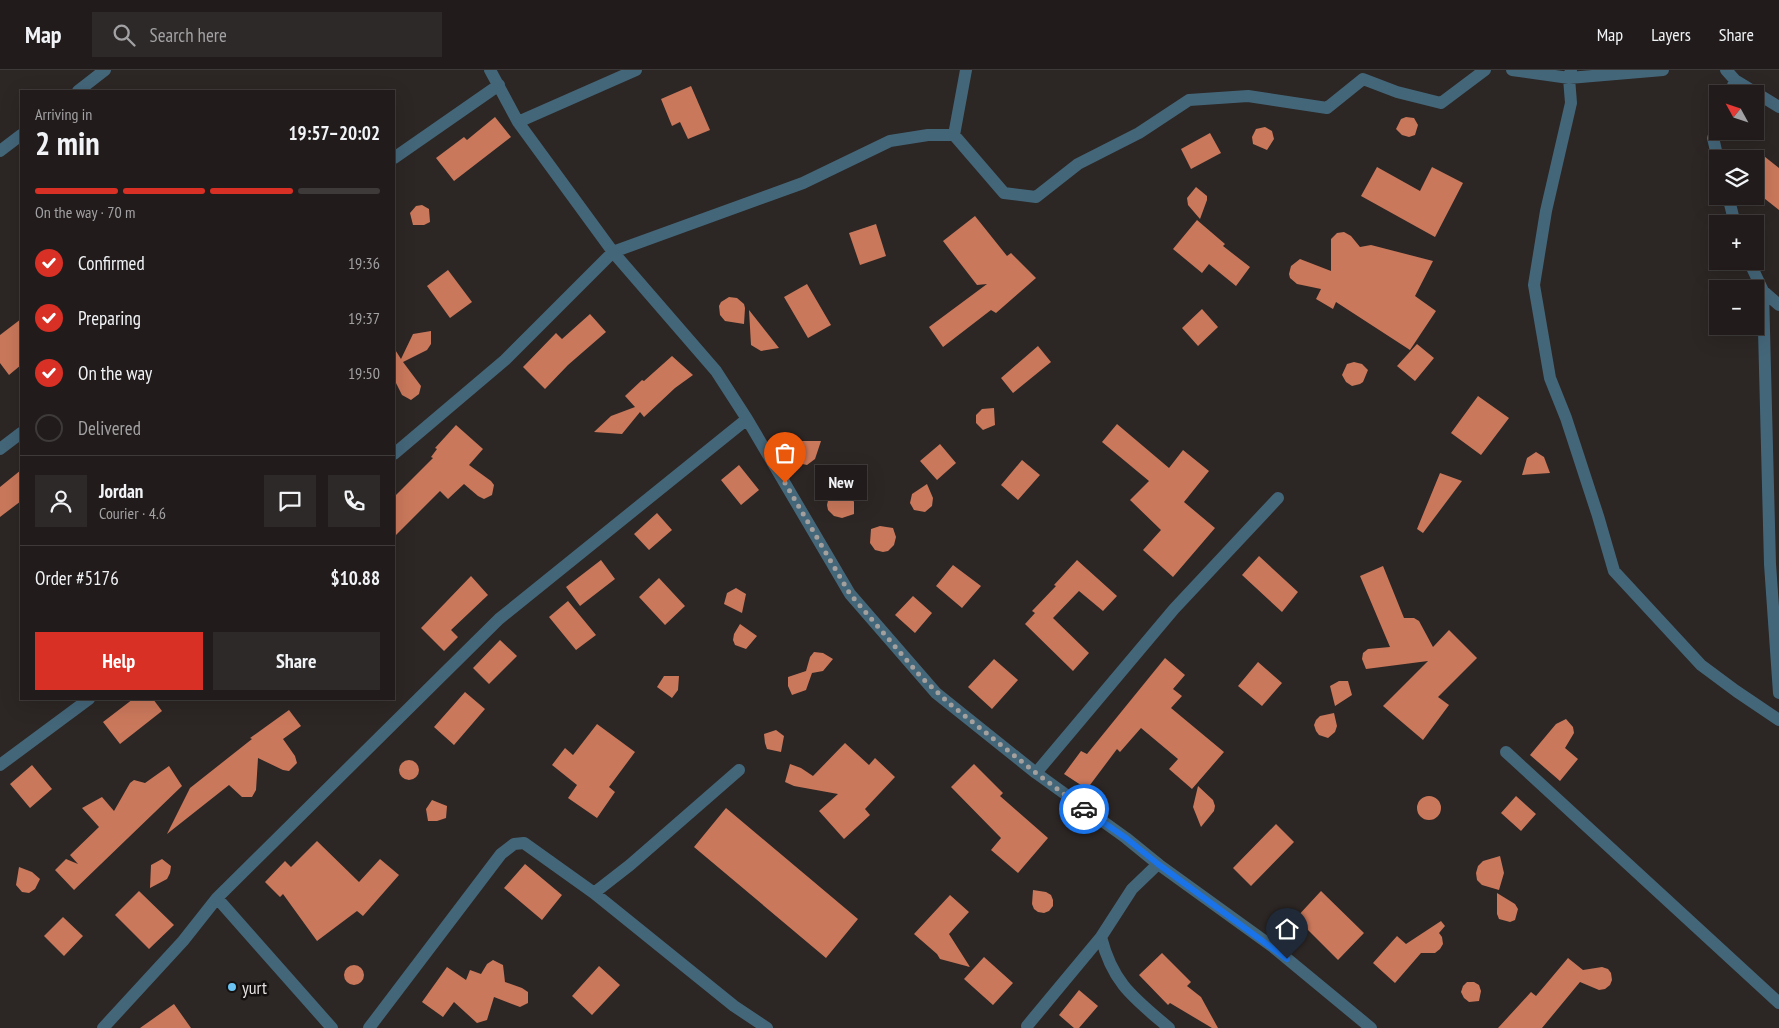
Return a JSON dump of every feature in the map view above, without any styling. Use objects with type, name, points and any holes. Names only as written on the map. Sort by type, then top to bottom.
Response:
[{"type":"street","points":[[79,90],[105,70]]},
{"type":"street","points":[[490,70],[518,122],[613,252],[716,371],[747,419],[850,594],[936,693],[1079,806],[1126,838],[1158,864],[1273,947],[1371,1028]]},
{"type":"street","points":[[518,122],[636,70]]},
{"type":"street","points":[[954,135],[966,70]]},
{"type":"street","points":[[395,453],[505,360],[613,252],[803,182],[890,140],[928,135],[954,135],[1004,193],[1036,197],[1078,164],[1139,133],[1189,100],[1248,96],[1327,108],[1363,79],[1397,92],[1441,103],[1486,70]]},
{"type":"street","points":[[1512,70],[1570,74],[1663,70]]},
{"type":"street","points":[[1570,74],[1571,103],[1546,211],[1534,286],[1550,378],[1569,426],[1614,570],[1701,664],[1736,691],[1779,720]]},
{"type":"street","points":[[1731,75],[1779,107]]},
{"type":"street","points":[[395,157],[499,86]]},
{"type":"street","points":[[0,151],[20,136]]},
{"type":"street","points":[[1764,292],[1779,305]]},
{"type":"street","points":[[1764,330],[1770,564],[1779,693]]},
{"type":"street","points":[[103,1028],[183,941],[217,898],[499,619],[747,419]]},
{"type":"street","points":[[0,449],[20,434]]},
{"type":"street","points":[[1036,773],[1174,609],[1278,498]]},
{"type":"street","points":[[0,765],[88,700]]},
{"type":"street","points":[[1506,752],[1779,1003]]},
{"type":"street","points":[[594,893],[630,865],[739,770]]},
{"type":"street","points":[[369,1028],[495,862],[509,847],[514,844],[524,843],[594,893],[734,1006],[767,1028]]},
{"type":"street","points":[[1027,1026],[1101,937],[1132,889],[1158,864]]},
{"type":"street","points":[[217,898],[332,1028]]},
{"type":"street","points":[[1101,937],[1106,956],[1121,985],[1169,1028]]},
{"type":"building","points":[[691,86],[710,130],[688,139],[680,122],[672,126],[661,99]]},
{"type":"building","points":[[495,117],[511,137],[454,181],[436,158],[464,137],[467,140]]},
{"type":"building","points":[[1406,117],[1414,118],[1418,125],[1415,135],[1409,137],[1402,135],[1396,129],[1401,119]]},
{"type":"building","points":[[1265,127],[1272,131],[1274,139],[1267,150],[1253,144],[1252,137],[1256,129]]},
{"type":"building","points":[[1210,133],[1221,153],[1191,169],[1181,149]]},
{"type":"building","points":[[1764,156],[1779,168],[1779,210],[1764,198]]},
{"type":"building","points":[[1377,167],[1420,191],[1432,167],[1463,183],[1435,237],[1361,196]]},
{"type":"building","points":[[1196,187],[1207,196],[1200,219],[1188,205],[1187,198]]},
{"type":"building","points":[[422,205],[429,209],[430,222],[424,225],[413,225],[410,213],[416,206]]},
{"type":"building","points":[[975,216],[1007,256],[1011,253],[1036,278],[996,313],[991,310],[943,347],[929,327],[987,284],[977,285],[943,241]]},
{"type":"building","points":[[1197,220],[1225,244],[1223,246],[1250,267],[1236,286],[1209,264],[1202,273],[1173,249]]},
{"type":"building","points":[[876,224],[886,256],[860,265],[849,233]]},
{"type":"building","points":[[1344,232],[1351,236],[1360,247],[1371,245],[1433,261],[1415,296],[1436,311],[1410,350],[1336,302],[1333,309],[1316,299],[1321,289],[1297,284],[1290,278],[1291,266],[1300,259],[1331,271],[1331,239],[1337,233]]},
{"type":"building","points":[[448,270],[472,302],[450,318],[427,286]]},
{"type":"building","points":[[807,284],[831,325],[808,338],[784,297]]},
{"type":"building","points":[[729,297],[737,298],[744,304],[744,324],[725,321],[720,315],[719,306],[721,302]]},
{"type":"building","points":[[1202,309],[1218,327],[1198,346],[1182,328]]},
{"type":"building","points":[[749,310],[779,348],[761,351],[751,345]]},
{"type":"building","points":[[590,314],[606,332],[568,365],[545,389],[523,367],[556,333],[562,339]]},
{"type":"building","points":[[20,320],[20,366],[9,375],[0,363],[0,335]]},
{"type":"building","points":[[431,331],[431,344],[427,350],[403,362],[421,386],[419,394],[411,400],[402,395],[395,381],[395,350],[401,359],[413,334]]},
{"type":"building","points":[[1417,344],[1434,358],[1415,381],[1397,366]]},
{"type":"building","points":[[1038,346],[1051,362],[1013,393],[1001,378]]},
{"type":"building","points":[[672,356],[693,375],[675,388],[644,417],[640,412],[622,434],[594,432],[611,416],[635,407],[625,396]]},
{"type":"building","points":[[1354,362],[1362,364],[1368,370],[1363,382],[1352,386],[1346,382],[1342,375],[1347,364]]},
{"type":"building","points":[[1478,396],[1509,418],[1481,455],[1451,433]]},
{"type":"building","points":[[994,408],[995,425],[983,430],[976,423],[976,415],[982,409]]},
{"type":"building","points":[[1117,424],[1169,468],[1183,450],[1209,471],[1184,502],[1215,528],[1173,577],[1143,550],[1161,530],[1130,500],[1149,481],[1102,442]]},
{"type":"building","points":[[456,425],[483,449],[469,465],[491,481],[494,485],[492,495],[484,499],[464,484],[448,499],[440,491],[395,536],[395,496],[433,458],[431,457],[437,449],[435,448]]},
{"type":"building","points":[[801,441],[821,441],[815,459],[807,465],[798,463],[792,456],[794,447]]},
{"type":"building","points":[[940,444],[956,463],[937,480],[920,461]]},
{"type":"building","points":[[1536,452],[1544,457],[1550,473],[1522,475],[1527,458]]},
{"type":"building","points":[[1022,460],[1040,475],[1018,500],[1001,485]]},
{"type":"building","points":[[739,465],[759,490],[741,505],[721,480]]},
{"type":"building","points":[[20,471],[20,502],[0,517],[0,487]]},
{"type":"building","points":[[1440,473],[1462,481],[1423,533],[1417,529]]},
{"type":"building","points":[[927,484],[933,498],[932,506],[925,512],[914,510],[910,503],[912,494]]},
{"type":"building","points":[[841,490],[850,494],[854,502],[854,514],[842,518],[834,516],[828,510],[827,505],[829,496]]},
{"type":"building","points":[[657,513],[672,530],[649,550],[634,534]]},
{"type":"building","points":[[880,526],[893,528],[896,537],[894,545],[888,551],[875,550],[870,543],[871,529]]},
{"type":"building","points":[[1259,556],[1298,592],[1282,612],[1242,575]]},
{"type":"building","points":[[601,560],[615,579],[580,606],[566,587]]},
{"type":"building","points":[[1077,560],[1117,596],[1103,611],[1079,591],[1053,618],[1089,653],[1073,671],[1025,624],[1035,613],[1032,611]]},
{"type":"building","points":[[953,565],[981,586],[962,608],[936,586]]},
{"type":"building","points":[[1383,566],[1404,618],[1414,618],[1419,621],[1433,647],[1449,630],[1477,658],[1438,697],[1449,705],[1423,740],[1383,706],[1428,661],[1366,669],[1362,659],[1363,653],[1368,649],[1390,647],[1360,576]]},
{"type":"building","points":[[471,576],[488,595],[451,630],[458,637],[444,651],[421,628]]},
{"type":"building","points":[[659,578],[685,606],[665,625],[639,597]]},
{"type":"building","points":[[736,588],[746,594],[742,613],[724,604],[727,593]]},
{"type":"building","points":[[913,596],[932,613],[915,633],[895,615]]},
{"type":"building","points":[[568,601],[596,635],[576,650],[549,617]]},
{"type":"building","points":[[740,624],[757,636],[746,649],[735,645],[733,640]]},
{"type":"building","points":[[500,640],[517,656],[489,684],[473,668]]},
{"type":"building","points":[[814,652],[823,653],[833,659],[823,671],[812,673],[806,690],[792,695],[788,686],[788,677],[806,671],[810,657]]},
{"type":"building","points":[[1165,658],[1185,675],[1173,689],[1182,696],[1171,708],[1224,752],[1192,789],[1169,769],[1178,759],[1141,728],[1120,752],[1117,749],[1087,789],[1064,774],[1081,751],[1087,754]]},
{"type":"building","points":[[994,659],[1018,680],[992,709],[968,687]]},
{"type":"building","points":[[1258,662],[1282,683],[1262,706],[1238,686]]},
{"type":"building","points":[[664,676],[679,676],[678,690],[672,698],[657,687]]},
{"type":"building","points":[[1339,681],[1348,681],[1352,695],[1335,706],[1330,686]]},
{"type":"building","points":[[465,692],[485,709],[454,745],[434,727]]},
{"type":"building","points":[[132,700],[154,700],[162,711],[120,744],[103,722]]},
{"type":"building","points":[[289,710],[301,726],[283,739],[295,756],[297,763],[289,771],[258,758],[256,790],[252,797],[242,797],[229,785],[167,834],[190,788],[252,739],[250,738]]},
{"type":"building","points":[[1334,713],[1337,726],[1335,732],[1328,738],[1319,735],[1314,725],[1316,720],[1320,716]]},
{"type":"building","points":[[1566,719],[1573,727],[1574,733],[1565,748],[1578,759],[1560,781],[1530,755],[1556,724]]},
{"type":"building","points":[[597,724],[635,752],[609,787],[615,792],[597,818],[568,798],[577,785],[552,765],[565,748],[573,755]]},
{"type":"building","points":[[776,730],[784,736],[781,752],[767,749],[765,743],[764,734]]},
{"type":"building","points":[[845,743],[869,765],[875,758],[895,777],[865,809],[870,815],[844,839],[819,811],[838,794],[794,786],[785,782],[790,764],[801,768],[813,776]]},
{"type":"building","points":[[409,760],[416,763],[419,770],[416,777],[409,780],[402,777],[399,770],[402,763]]},
{"type":"building","points":[[974,764],[1003,793],[1000,796],[1048,838],[1018,873],[991,850],[1001,838],[951,787]]},
{"type":"building","points":[[32,765],[52,789],[30,808],[10,784]]},
{"type":"building","points":[[169,766],[182,786],[74,890],[55,870],[66,859],[78,864],[70,855],[99,827],[82,808],[102,797],[114,811],[130,783],[134,780],[145,783]]},
{"type":"building","points":[[1198,786],[1213,800],[1215,806],[1214,811],[1201,827],[1193,807]]},
{"type":"building","points":[[1429,796],[1438,799],[1441,808],[1438,817],[1429,820],[1420,817],[1417,808],[1420,799]]},
{"type":"building","points":[[1516,796],[1536,814],[1521,831],[1501,813]]},
{"type":"building","points":[[432,800],[447,806],[446,818],[428,821],[426,809]]},
{"type":"building","points":[[726,808],[858,919],[826,958],[694,847]]},
{"type":"building","points":[[1276,824],[1294,842],[1251,886],[1233,868]]},
{"type":"building","points":[[317,841],[359,882],[380,859],[399,875],[363,916],[357,911],[317,941],[283,894],[280,897],[265,882],[285,861],[291,867]]},
{"type":"building","points":[[1500,856],[1504,873],[1499,890],[1482,885],[1477,880],[1478,866],[1483,861]]},
{"type":"building","points":[[162,859],[171,866],[170,873],[167,879],[150,888],[151,865]]},
{"type":"building","points":[[525,864],[562,895],[542,920],[504,888]]},
{"type":"building","points":[[19,867],[32,872],[40,879],[35,889],[29,893],[22,892],[16,885]]},
{"type":"building","points":[[1033,890],[1046,892],[1051,895],[1053,906],[1049,911],[1044,913],[1034,909],[1032,904]]},
{"type":"building","points":[[139,891],[174,925],[149,949],[115,915]]},
{"type":"building","points":[[1321,891],[1364,933],[1338,960],[1296,918]]},
{"type":"building","points":[[1497,893],[1515,904],[1518,909],[1515,920],[1510,922],[1499,919],[1497,914]]},
{"type":"building","points":[[950,895],[969,912],[949,934],[970,967],[940,959],[937,954],[914,934]]},
{"type":"building","points":[[63,917],[83,936],[64,956],[44,936]]},
{"type":"building","points":[[1441,921],[1445,926],[1439,933],[1443,944],[1440,949],[1435,953],[1421,953],[1395,983],[1373,963],[1397,936],[1406,944]]},
{"type":"building","points":[[1162,953],[1191,982],[1187,986],[1201,997],[1218,1028],[1212,1028],[1170,1003],[1168,1005],[1139,975]]},
{"type":"building","points":[[984,957],[1013,983],[993,1005],[964,979]]},
{"type":"building","points":[[1568,958],[1583,970],[1602,967],[1608,969],[1612,980],[1610,985],[1605,989],[1599,990],[1580,982],[1542,1028],[1498,1028],[1531,992],[1536,996]]},
{"type":"building","points":[[493,960],[503,965],[505,982],[528,992],[528,1003],[520,1007],[494,997],[487,1020],[477,1023],[454,1002],[443,1017],[422,1002],[447,967],[466,980],[470,970],[481,974],[487,964]]},
{"type":"building","points":[[354,965],[361,968],[364,975],[361,982],[354,985],[347,982],[344,975],[347,968]]},
{"type":"building","points":[[599,966],[620,985],[592,1015],[572,996]]},
{"type":"building","points":[[1467,982],[1474,982],[1479,985],[1481,991],[1479,1001],[1469,1002],[1464,998],[1461,992]]},
{"type":"building","points":[[1079,990],[1098,1006],[1079,1028],[1074,1028],[1059,1015]]},
{"type":"building","points":[[174,1004],[191,1028],[140,1028]]},
{"type":"way so far","points":[[785,483],[850,594],[922,678],[936,693],[1084,809]]},
{"type":"place","name":"New","points":[[785,483]]},
{"type":"place","name":"yurt","points":[[232,987]]},
{"type":"route","points":[[1084,809],[1126,838],[1158,864],[1287,959]]}]
